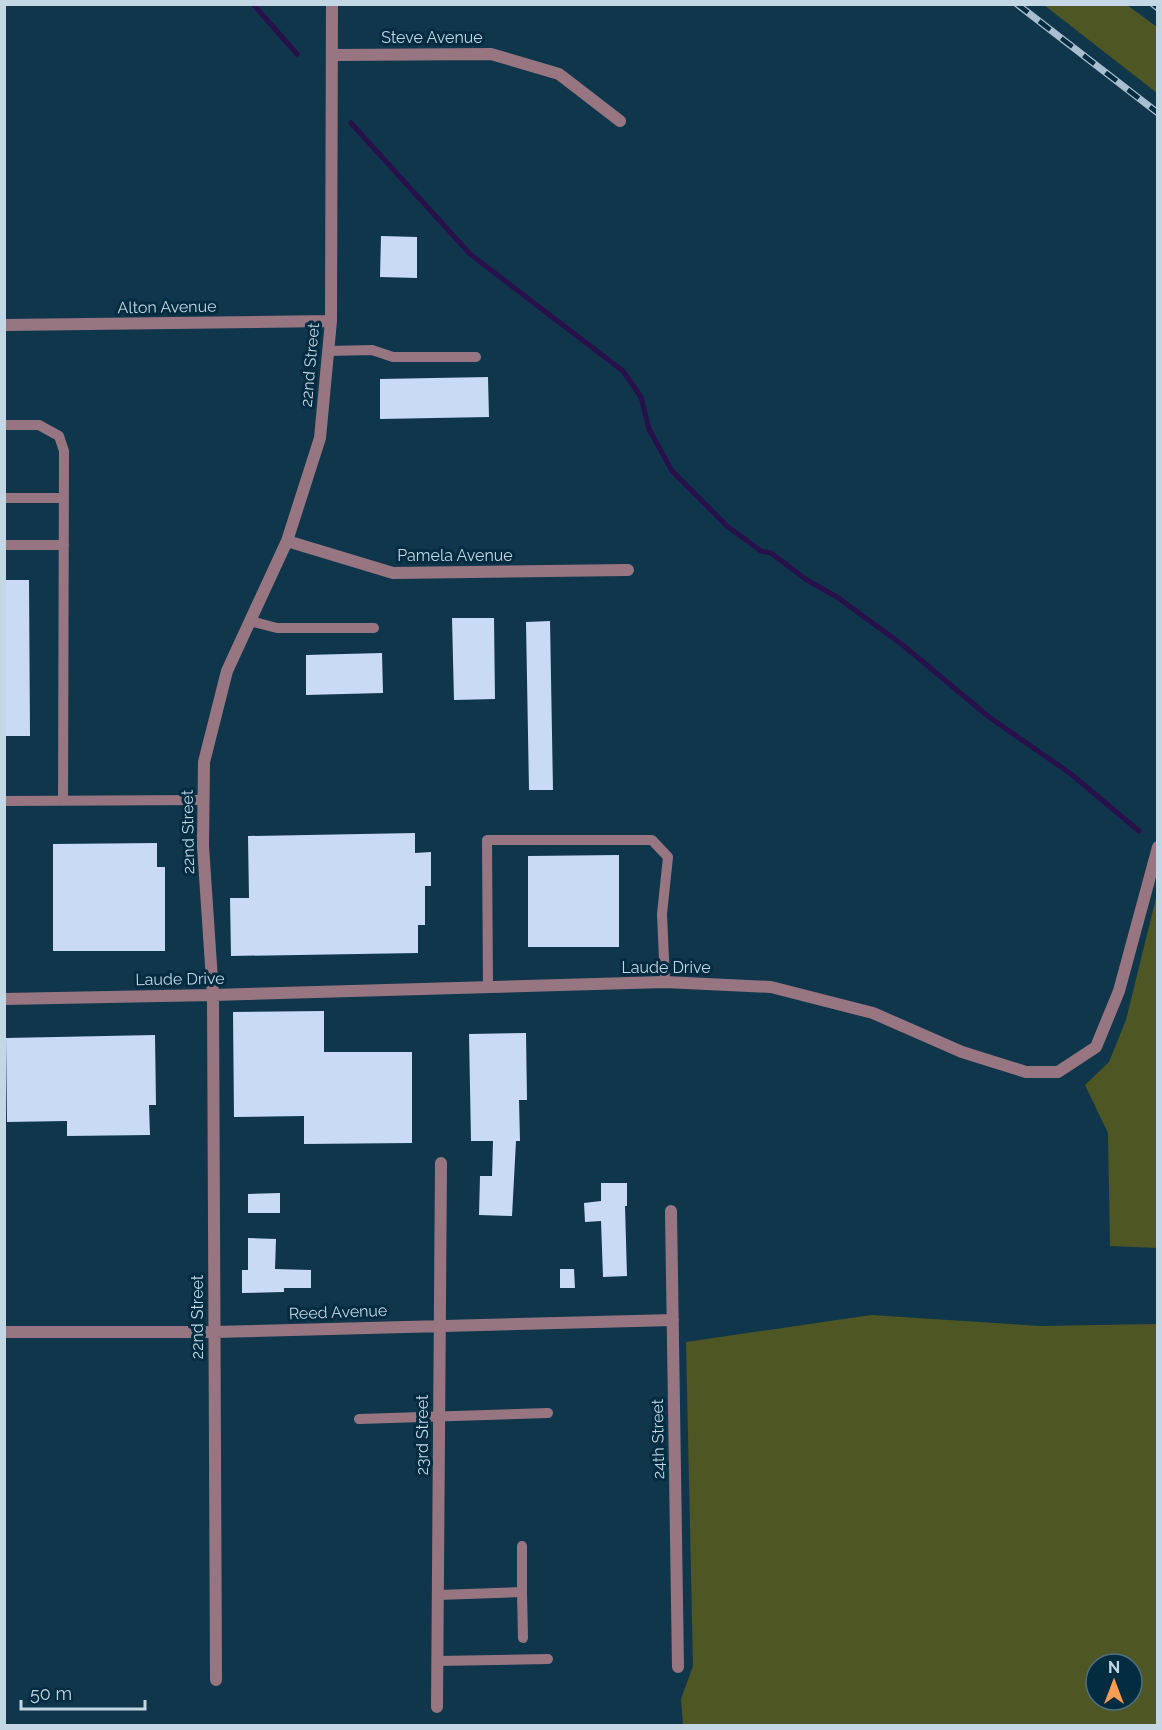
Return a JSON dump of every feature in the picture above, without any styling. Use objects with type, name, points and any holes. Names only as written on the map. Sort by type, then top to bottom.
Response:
[{"type":"street","name":"22nd Street","points":[[216,1680],[213,995],[203,846],[204,762],[227,671],[287,541],[320,438],[331,321],[332,4]]},
{"type":"street","name":"Steve Avenue","points":[[333,55],[491,54],[559,74],[620,121]]},
{"type":"street","name":"Alton Avenue","points":[[4,325],[331,321]]},
{"type":"street","name":"Pamela Avenue","points":[[287,541],[393,573],[628,570]]},
{"type":"street","name":"Laude Drive","points":[[4,999],[665,982],[771,987],[873,1013],[962,1052],[1026,1072],[1058,1072],[1096,1047],[1119,991],[1156,850]]},
{"type":"street","name":"23rd Street","points":[[437,1707],[441,1163]]},
{"type":"street","name":"24th Street","points":[[671,1211],[678,1667]]},
{"type":"street","name":"Reed Avenue","points":[[4,1332],[214,1332],[673,1320]]},
{"type":"lane","points":[[328,351],[372,350],[393,357],[476,357]]},
{"type":"lane","points":[[4,425],[39,425],[59,436],[64,451],[63,801]]},
{"type":"lane","points":[[4,498],[64,498]]},
{"type":"lane","points":[[4,545],[64,545]]},
{"type":"lane","points":[[250,621],[277,628],[375,628]]},
{"type":"lane","points":[[4,801],[204,800]]},
{"type":"lane","points":[[488,988],[487,840],[652,840],[668,857],[662,914],[665,982]]},
{"type":"lane","points":[[359,1419],[548,1413]]},
{"type":"lane","points":[[522,1546],[523,1638]]},
{"type":"lane","points":[[438,1595],[522,1592]]},
{"type":"lane","points":[[437,1661],[548,1659]]},
{"type":"green space","points":[[1044,5],[1127,5],[1157,27],[1157,93]]},
{"type":"green space","points":[[1157,894],[1157,1248],[1110,1246],[1108,1133],[1085,1085],[1109,1062],[1126,1020]]},
{"type":"green space","points":[[871,1315],[1040,1326],[1157,1324],[1157,1725],[683,1725],[681,1699],[693,1666],[686,1342]]},
{"type":"building","points":[[381,236],[417,237],[417,278],[380,277]]},
{"type":"building","points":[[488,377],[489,417],[380,419],[380,379]]},
{"type":"building","points":[[4,580],[29,580],[30,736],[4,736]]},
{"type":"building","points":[[452,618],[494,618],[495,699],[454,700]]},
{"type":"building","points":[[550,621],[553,790],[529,790],[526,622]]},
{"type":"building","points":[[382,653],[383,693],[306,695],[306,655]]},
{"type":"building","points":[[415,833],[415,853],[431,852],[431,886],[425,886],[425,925],[418,925],[418,953],[231,956],[230,898],[249,898],[248,836]]},
{"type":"building","points":[[157,843],[157,867],[165,867],[165,951],[53,951],[53,844]]},
{"type":"building","points":[[619,855],[619,947],[528,947],[528,856]]},
{"type":"building","points":[[324,1011],[324,1052],[412,1052],[412,1143],[304,1144],[304,1116],[234,1117],[233,1012]]},
{"type":"building","points":[[526,1033],[527,1100],[519,1100],[520,1141],[516,1141],[512,1216],[479,1215],[480,1176],[492,1176],[493,1141],[471,1141],[469,1034]]},
{"type":"building","points":[[155,1035],[156,1105],[149,1105],[150,1135],[67,1136],[67,1121],[7,1122],[6,1038]]},
{"type":"building","points":[[601,1183],[627,1183],[627,1206],[625,1206],[627,1276],[603,1277],[601,1221],[585,1222],[584,1203],[601,1201]]},
{"type":"building","points":[[280,1193],[280,1213],[248,1213],[248,1194]]},
{"type":"building","points":[[248,1238],[276,1239],[275,1269],[311,1270],[311,1288],[284,1288],[284,1292],[242,1293],[242,1270],[248,1270]]},
{"type":"building","points":[[560,1269],[574,1269],[575,1288],[560,1288]]},
{"type":"waterway","points":[[253,4],[297,54]]},
{"type":"waterway","points":[[351,123],[470,254],[623,371],[641,397],[649,429],[672,471],[727,526],[761,551],[771,553],[807,580],[837,597],[904,646],[989,717],[1071,774],[1139,831]]},
{"type":"railway","points":[[1017,4],[1158,113]]},
{"type":"railway","points":[[1153,4],[1158,8]]}]
